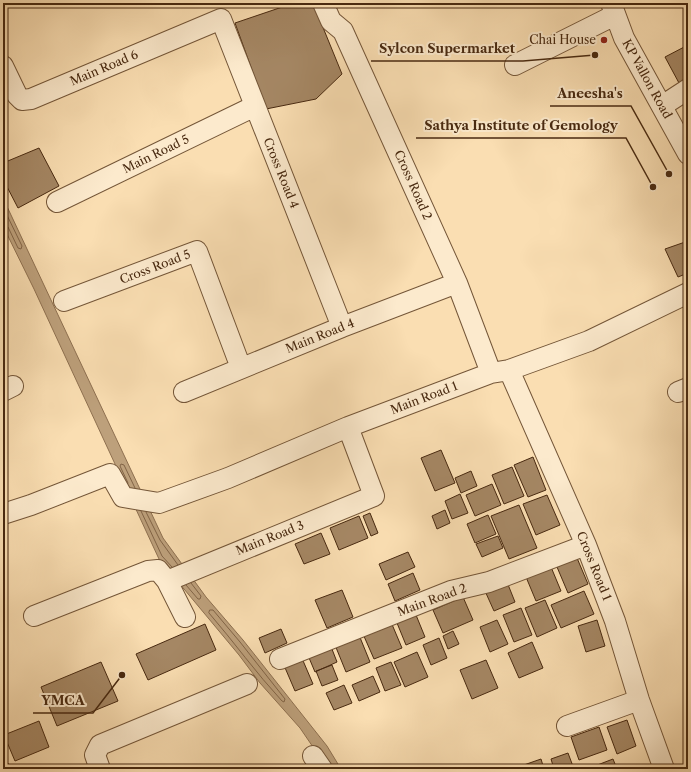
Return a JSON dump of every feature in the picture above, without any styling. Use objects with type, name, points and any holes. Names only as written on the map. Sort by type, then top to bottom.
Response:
[{"type":"street","name":"Cross Road 2","points":[[323,3],[331,21],[342,31],[457,283],[500,371]]},
{"type":"street","points":[[515,65],[613,9]]},
{"type":"street","name":"KP Vallon Road","points":[[613,9],[624,38],[688,154]]},
{"type":"street","name":"Main Road 6","points":[[3,66],[17,95],[22,100],[31,99],[221,19]]},
{"type":"street","name":"Cross Road 4","points":[[221,19],[342,327]]},
{"type":"street","points":[[662,106],[688,89]]},
{"type":"street","name":"Main Road 5","points":[[57,202],[255,106]]},
{"type":"street","name":"Cross Road 5","points":[[64,301],[197,251],[241,368]]},
{"type":"street","name":"Main Road 4","points":[[184,392],[342,327],[457,283]]},
{"type":"street","name":"Main Road 1","points":[[3,514],[31,505],[110,474],[123,497],[159,503],[228,478],[348,427],[500,371],[589,341],[688,294]]},
{"type":"street","name":"Cross Road 1","points":[[500,371],[586,545],[615,620],[639,700],[664,769]]},
{"type":"street","name":"Main Road 3","points":[[167,581],[374,496],[348,427]]},
{"type":"street","name":"Main Road 2","points":[[280,659],[451,591],[489,582],[586,545]]},
{"type":"street","points":[[34,616],[148,571],[158,570],[167,581],[185,617]]},
{"type":"street","points":[[100,769],[95,755],[100,745],[247,684]]},
{"type":"street","points":[[567,726],[639,700]]},
{"type":"water","points":[[3,198],[163,538],[206,597],[243,640],[327,746],[341,769],[328,769],[300,728],[260,683],[239,655],[159,559],[34,289],[3,226]]},
{"type":"building","points":[[294,3],[313,3],[342,74],[316,99],[266,109],[235,23]]},
{"type":"building","points":[[688,45],[688,78],[679,83],[665,57]]},
{"type":"building","points":[[39,148],[59,186],[18,208],[3,179],[3,163]]},
{"type":"building","points":[[688,241],[688,273],[678,277],[665,249]]},
{"type":"building","points":[[441,450],[455,483],[435,491],[421,458]]},
{"type":"building","points":[[533,457],[546,490],[528,497],[514,465]]},
{"type":"building","points":[[512,467],[524,496],[504,504],[492,475]]},
{"type":"building","points":[[471,471],[477,486],[461,493],[455,478]]},
{"type":"building","points":[[492,484],[501,505],[475,516],[466,495]]},
{"type":"building","points":[[460,494],[468,513],[452,519],[445,501]]},
{"type":"building","points":[[547,495],[560,525],[536,535],[523,504]]},
{"type":"building","points":[[519,505],[537,548],[509,559],[491,516]]},
{"type":"building","points":[[445,510],[450,523],[437,529],[432,516]]},
{"type":"building","points":[[370,513],[378,533],[371,536],[363,516]]},
{"type":"building","points":[[488,515],[496,534],[475,543],[467,524]]},
{"type":"building","points":[[359,516],[368,538],[339,550],[330,528]]},
{"type":"building","points":[[321,533],[330,554],[304,564],[295,544]]},
{"type":"building","points":[[498,536],[503,548],[482,557],[476,544]]},
{"type":"building","points":[[408,552],[415,567],[386,580],[379,564]]},
{"type":"building","points":[[577,558],[588,584],[568,593],[557,567]]},
{"type":"building","points":[[551,567],[561,591],[536,601],[526,577]]},
{"type":"building","points":[[413,573],[420,590],[395,601],[388,584]]},
{"type":"building","points":[[507,582],[515,602],[494,611],[485,591]]},
{"type":"building","points":[[342,590],[353,617],[327,628],[315,600]]},
{"type":"building","points":[[584,591],[594,614],[561,628],[551,605]]},
{"type":"building","points":[[463,597],[473,620],[443,633],[433,610]]},
{"type":"building","points":[[545,600],[557,628],[537,637],[525,608]]},
{"type":"building","points":[[521,608],[532,635],[514,642],[503,615]]},
{"type":"building","points":[[416,615],[425,637],[406,645],[397,623]]},
{"type":"building","points":[[497,620],[508,644],[490,652],[480,627]]},
{"type":"building","points":[[597,620],[605,646],[586,652],[578,626]]},
{"type":"building","points":[[391,622],[402,648],[374,659],[363,634]]},
{"type":"building","points":[[205,624],[216,650],[148,680],[136,654]]},
{"type":"building","points":[[281,629],[287,643],[265,653],[259,638]]},
{"type":"building","points":[[453,631],[459,644],[448,649],[443,636]]},
{"type":"building","points":[[359,635],[370,662],[346,672],[335,645]]},
{"type":"building","points":[[439,638],[447,658],[431,665],[423,645]]},
{"type":"building","points":[[532,642],[543,668],[519,678],[508,653]]},
{"type":"building","points":[[330,644],[337,662],[315,672],[307,653]]},
{"type":"building","points":[[417,652],[428,677],[405,687],[394,662]]},
{"type":"building","points":[[301,656],[313,684],[295,691],[283,663]]},
{"type":"building","points":[[486,660],[498,688],[472,699],[460,670]]},
{"type":"building","points":[[101,662],[118,701],[57,726],[41,687]]},
{"type":"building","points":[[391,662],[401,685],[385,691],[376,668]]},
{"type":"building","points":[[332,665],[338,680],[322,686],[316,671]]},
{"type":"building","points":[[373,676],[380,692],[359,701],[352,685]]},
{"type":"building","points":[[344,685],[352,703],[334,710],[326,693]]},
{"type":"building","points":[[627,720],[636,746],[617,754],[607,727]]},
{"type":"building","points":[[39,721],[49,747],[15,761],[4,735]]},
{"type":"building","points":[[599,727],[607,750],[579,760],[571,737]]},
{"type":"building","points":[[568,753],[574,769],[554,769],[551,759]]},
{"type":"building","points":[[541,759],[544,769],[523,769],[521,766]]},
{"type":"building","points":[[613,759],[617,769],[587,769]]},
{"type":"building","points":[[8,763],[10,769],[3,769],[3,765]]},
{"type":"place","name":"Chai House","points":[[604,40]]},
{"type":"place","name":"Sylcon Supermarket","points":[[595,55]]},
{"type":"place","name":"Aneesha's","points":[[669,174]]},
{"type":"place","name":"Sathya Institute of Gemology","points":[[653,187]]},
{"type":"place","name":"YMCA","points":[[122,675]]}]
